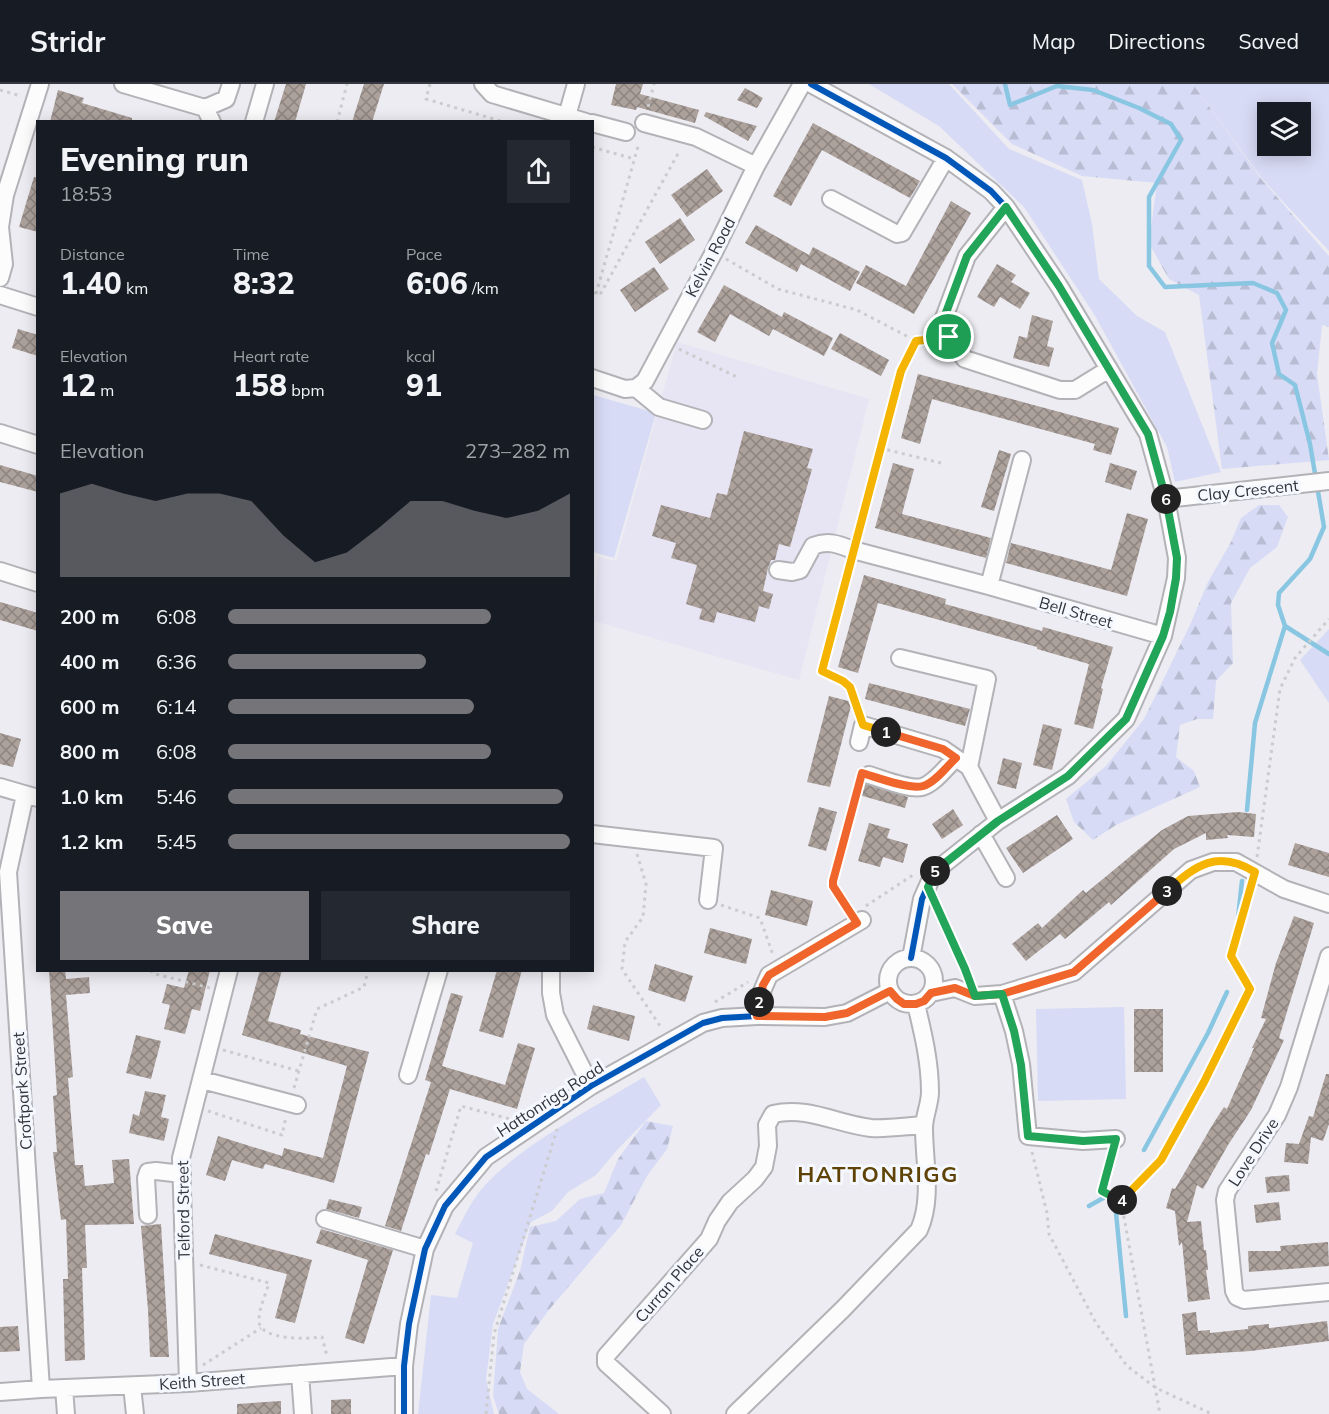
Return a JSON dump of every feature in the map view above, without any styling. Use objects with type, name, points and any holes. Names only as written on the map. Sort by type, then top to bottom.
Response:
[{"type":"street","points":[[0,278],[4,264],[0,227],[5,195],[40,84]]},
{"type":"street","points":[[123,84],[208,115],[226,99],[231,84]]},
{"type":"street","points":[[255,120],[265,84]]},
{"type":"street","points":[[483,84],[492,94],[580,120]]},
{"type":"street","points":[[567,116],[576,84]]},
{"type":"street","name":"Kelvin Road","points":[[636,388],[645,381],[714,252],[756,166],[802,84]]},
{"type":"street","points":[[811,84],[946,158],[991,191],[1006,207],[1059,286],[1148,434],[1166,499],[1177,558],[1176,578],[1163,636],[1126,719],[1068,776],[998,821],[934,872],[922,899],[911,958]]},
{"type":"street","points":[[644,123],[696,137],[756,166]]},
{"type":"street","points":[[594,124],[626,132]]},
{"type":"street","points":[[831,199],[897,234],[902,233],[946,158]]},
{"type":"street","points":[[1006,207],[967,256],[944,318],[949,337],[965,359],[1060,390],[1075,390],[1110,369]]},
{"type":"street","points":[[0,295],[36,306]]},
{"type":"street","points":[[594,379],[626,389],[636,388],[659,407],[703,420]]},
{"type":"street","points":[[0,433],[36,444]]},
{"type":"street","points":[[989,586],[1022,460]]},
{"type":"street","name":"Clay Crescent","points":[[1166,499],[1329,481]]},
{"type":"street","name":"Bell Street","points":[[778,570],[792,572],[800,570],[813,546],[822,542],[833,542],[853,550],[1163,636]]},
{"type":"street","points":[[0,571],[36,582]]},
{"type":"street","points":[[869,775],[912,787],[922,787],[962,762],[987,679],[900,657]]},
{"type":"street","points":[[860,742],[863,725],[943,749],[962,762],[998,821]]},
{"type":"street","points":[[0,787],[31,796]]},
{"type":"street","name":"Croftpark Street","points":[[31,796],[8,872],[41,1389]]},
{"type":"street","points":[[594,834],[714,848],[708,900]]},
{"type":"street","points":[[981,834],[1006,878]]},
{"type":"street","points":[[931,993],[955,988],[975,996],[1002,994],[1074,972],[1191,870],[1213,862],[1236,862],[1284,889],[1329,904]]},
{"type":"street","points":[[757,1016],[760,996],[769,975],[859,922]]},
{"type":"street","name":"Love Drive","points":[[1329,956],[1289,1087],[1277,1115],[1227,1191],[1225,1200],[1234,1291],[1237,1297],[1244,1299],[1329,1292]]},
{"type":"street","points":[[911,958],[924,962],[930,968],[934,984],[931,993],[924,1001],[904,1004],[890,991],[888,983],[891,970],[896,963],[911,958]]},
{"type":"street","name":"Telford Street","points":[[187,1376],[181,1158],[229,972]]},
{"type":"street","points":[[408,1075],[438,972]]},
{"type":"street","points":[[551,972],[551,993],[555,1015],[591,1086]]},
{"type":"street","name":"Hattonrigg Road","points":[[404,1414],[404,1366],[409,1324],[426,1249],[445,1206],[486,1157],[591,1086],[703,1023],[722,1018],[757,1016],[825,1017],[847,1013],[890,991]]},
{"type":"street","points":[[1002,994],[1014,1031],[1021,1065],[1028,1136],[1083,1141],[1116,1139]]},
{"type":"street","points":[[735,1414],[843,1309],[919,1230],[925,1217],[927,1200],[924,1125],[930,1091],[927,1048],[916,1004]]},
{"type":"street","points":[[202,1080],[293,1104]]},
{"type":"street","name":"Curran Place","points":[[662,1414],[606,1364],[606,1356],[709,1239],[717,1221],[730,1202],[755,1179],[764,1167],[768,1146],[767,1125],[773,1114],[786,1111],[818,1114],[873,1128],[924,1125]]},
{"type":"street","points":[[148,1215],[146,1178],[148,1172],[182,1174]]},
{"type":"street","points":[[325,1219],[426,1249]]},
{"type":"street","name":"Keith Street","points":[[0,1392],[132,1386],[187,1376],[300,1374],[404,1366]]},
{"type":"street","points":[[300,1374],[303,1414]]},
{"type":"street","points":[[132,1386],[135,1414]]},
{"type":"street","points":[[64,1388],[66,1414]]},
{"type":"path","points":[[338,120],[347,84]]},
{"type":"path","points":[[430,84],[426,99],[497,120]]},
{"type":"path","points":[[594,294],[654,84]]},
{"type":"path","points":[[0,90],[34,100]]},
{"type":"path","points":[[594,294],[601,292],[677,152],[696,137]]},
{"type":"path","points":[[594,148],[634,159]]},
{"type":"path","points":[[714,252],[778,289],[857,310],[916,341],[949,337]]},
{"type":"path","points":[[666,340],[737,377]]},
{"type":"path","points":[[863,725],[850,687],[822,671],[901,371],[916,341]]},
{"type":"path","points":[[880,448],[941,463]]},
{"type":"path","points":[[1121,1201],[1161,1160],[1204,1082],[1250,989],[1231,956],[1255,872],[1280,689],[1295,658],[1329,619]]},
{"type":"path","points":[[859,922],[833,886],[833,881],[862,773],[869,775]]},
{"type":"path","points":[[631,838],[646,884],[643,917],[625,942],[622,969],[670,1042]]},
{"type":"path","points":[[928,887],[975,996]]},
{"type":"path","points":[[708,900],[760,918],[773,955],[767,960]]},
{"type":"path","points":[[152,972],[224,992]]},
{"type":"path","points":[[195,1107],[282,1135],[293,1104],[299,1071],[317,1009],[364,987],[368,972]]},
{"type":"path","points":[[715,1002],[755,978]]},
{"type":"path","points":[[210,1047],[299,1071]]},
{"type":"path","points":[[486,1414],[494,1334],[564,1104]]},
{"type":"path","points":[[434,1200],[461,1106],[533,1125]]},
{"type":"path","points":[[1028,1136],[1047,1214],[1049,1234],[1095,1323],[1127,1366],[1156,1388],[1212,1414]]},
{"type":"path","points":[[1116,1139],[1102,1191],[1121,1201]]},
{"type":"path","points":[[1121,1201],[1160,1414]]},
{"type":"path","points":[[184,1261],[269,1283],[259,1321],[261,1328],[275,1336],[309,1339],[322,1337],[332,1372]]},
{"type":"path","points":[[187,1376],[261,1328]]},
{"type":"shaded area","points":[[677,342],[869,399],[799,680],[594,621],[598,557],[616,561]]},
{"type":"green space","points":[[869,84],[949,84],[1009,149],[1082,180],[1092,224],[1099,279],[1137,316],[1165,332],[1221,472],[1175,482],[1167,447],[1094,314],[1024,207],[939,126]]},
{"type":"green space","points":[[952,84],[1193,84],[1262,180],[1329,256],[1329,327],[1322,325],[1317,374],[1329,460],[1222,469],[1199,295],[1169,279],[1149,243],[1157,183],[1082,176],[1012,144]]},
{"type":"green space","points":[[1193,84],[1329,84],[1329,251],[1263,180]]},
{"type":"green space","points":[[594,395],[656,413],[614,558],[594,552]]},
{"type":"green space","points":[[1259,505],[1279,505],[1288,517],[1277,547],[1250,568],[1231,603],[1233,663],[1216,681],[1213,719],[1197,719],[1180,725],[1176,757],[1194,771],[1200,787],[1116,825],[1093,840],[1074,822],[1066,799],[1106,766],[1144,719],[1190,625],[1208,582],[1231,542],[1241,518]]},
{"type":"green space","points":[[1329,629],[1329,703],[1300,660]]},
{"type":"green space","points":[[1124,1007],[1126,1099],[1038,1101],[1036,1009]]},
{"type":"green space","points":[[644,1077],[661,1105],[596,1175],[568,1192],[552,1211],[531,1222],[493,1324],[486,1379],[494,1414],[418,1414],[431,1295],[457,1298],[473,1243],[455,1234],[473,1201],[487,1183],[521,1153]]},
{"type":"green space","points":[[646,1121],[673,1126],[667,1149],[647,1176],[621,1225],[548,1311],[524,1344],[520,1372],[527,1389],[559,1414],[499,1414],[493,1396],[498,1329],[520,1271],[530,1227],[556,1221],[580,1199],[604,1193],[618,1159]]},
{"type":"building","points":[[286,84],[306,84],[296,120],[275,120]]},
{"type":"building","points":[[364,84],[384,84],[373,120],[353,120]]},
{"type":"building","points":[[616,84],[643,84],[640,94],[699,110],[695,123],[637,107],[636,110],[611,105]]},
{"type":"building","points":[[745,88],[763,98],[757,108],[737,100]]},
{"type":"building","points":[[58,90],[84,98],[82,103],[132,118],[132,120],[50,120]]},
{"type":"building","points":[[706,112],[757,126],[748,141],[704,116]]},
{"type":"building","points":[[813,123],[920,181],[910,198],[822,150],[791,206],[773,196]]},
{"type":"building","points":[[707,169],[723,191],[687,217],[671,195]]},
{"type":"building","points":[[34,177],[36,177],[36,231],[19,227]]},
{"type":"building","points":[[951,201],[971,213],[914,314],[856,283],[866,265],[906,286]]},
{"type":"building","points":[[680,218],[695,240],[660,264],[645,242]]},
{"type":"building","points":[[756,225],[809,255],[813,247],[860,272],[850,291],[801,264],[797,272],[745,243]]},
{"type":"building","points":[[997,264],[1016,275],[1011,282],[1030,293],[1020,309],[1000,297],[994,307],[977,297]]},
{"type":"building","points":[[654,267],[669,289],[635,312],[620,290]]},
{"type":"building","points":[[724,285],[782,317],[784,312],[833,338],[824,356],[773,329],[769,336],[730,314],[715,342],[697,332]]},
{"type":"building","points":[[1032,315],[1053,321],[1047,346],[1054,348],[1049,367],[1013,358],[1019,336],[1027,338]]},
{"type":"building","points":[[18,329],[36,334],[36,355],[12,348]]},
{"type":"building","points":[[840,333],[889,360],[881,376],[831,349]]},
{"type":"building","points":[[918,374],[1119,428],[1111,455],[1093,450],[1095,444],[932,399],[920,444],[901,438]]},
{"type":"building","points":[[744,431],[813,449],[807,468],[812,469],[790,547],[779,544],[775,560],[771,560],[768,568],[763,591],[773,594],[769,609],[759,606],[755,622],[717,612],[714,623],[699,619],[702,609],[686,604],[697,565],[671,558],[676,543],[652,536],[661,505],[710,518],[717,493],[727,495]]},
{"type":"building","points":[[999,450],[1011,454],[994,511],[981,507]]},
{"type":"building","points":[[893,463],[914,469],[902,514],[991,538],[986,558],[875,528]]},
{"type":"building","points":[[1110,463],[1137,471],[1131,490],[1105,482]]},
{"type":"building","points":[[0,465],[36,475],[36,491],[0,482]]},
{"type":"building","points":[[1127,513],[1148,519],[1127,596],[1006,563],[1011,543],[1111,570]]},
{"type":"building","points":[[864,575],[946,599],[945,604],[1042,631],[1043,627],[1113,647],[1101,688],[1103,689],[1093,729],[1074,724],[1089,664],[1037,649],[1037,647],[878,603],[858,673],[838,667]]},
{"type":"building","points":[[0,602],[36,612],[36,630],[0,620]]},
{"type":"building","points":[[869,683],[970,709],[965,726],[865,699]]},
{"type":"building","points":[[829,696],[852,702],[830,787],[807,782]]},
{"type":"building","points":[[1043,724],[1062,729],[1052,770],[1033,765]]},
{"type":"building","points":[[0,733],[21,739],[13,767],[0,764]]},
{"type":"building","points":[[1003,758],[1022,763],[1016,789],[997,784]]},
{"type":"building","points":[[862,783],[908,797],[905,808],[859,795]]},
{"type":"building","points":[[819,807],[837,812],[826,851],[808,846]]},
{"type":"building","points":[[953,809],[963,825],[942,839],[932,824]]},
{"type":"building","points":[[1238,812],[1256,814],[1254,837],[1227,835],[1228,838],[1206,840],[1206,833],[1174,849],[1111,905],[1109,902],[1065,939],[1060,934],[1026,961],[1012,944],[1038,923],[1042,928],[1083,890],[1086,893],[1162,830],[1188,816]]},
{"type":"building","points":[[1057,815],[1073,839],[1023,873],[1006,848]]},
{"type":"building","points":[[869,823],[890,829],[887,838],[908,844],[903,863],[883,857],[880,867],[858,861]]},
{"type":"building","points":[[1295,843],[1329,853],[1329,877],[1288,865]]},
{"type":"building","points":[[771,890],[813,901],[807,926],[765,915]]},
{"type":"building","points":[[1294,916],[1314,923],[1279,1038],[1284,1040],[1251,1110],[1203,1189],[1197,1185],[1187,1222],[1201,1221],[1210,1299],[1188,1302],[1182,1242],[1179,1246],[1175,1211],[1166,1208],[1172,1188],[1175,1189],[1224,1107],[1227,1109],[1254,1048],[1252,1048],[1266,1019],[1261,1018],[1276,963]]},
{"type":"building","points":[[710,928],[752,939],[746,964],[704,953]]},
{"type":"building","points":[[655,964],[693,976],[685,1002],[648,990]]},
{"type":"building","points":[[49,972],[65,972],[66,979],[89,977],[90,993],[66,995],[73,1077],[68,1078],[75,1165],[83,1165],[85,1186],[114,1183],[112,1160],[129,1159],[134,1224],[85,1225],[87,1268],[82,1268],[85,1360],[65,1361],[63,1279],[68,1279],[66,1219],[61,1220],[53,1152],[57,1152],[53,1096],[57,1095]]},
{"type":"building","points":[[188,972],[210,972],[200,1011],[192,1009],[185,1034],[164,1029],[170,1005],[162,1003],[167,984],[184,988]]},
{"type":"building","points":[[259,972],[281,972],[268,1021],[301,1030],[300,1034],[369,1052],[334,1183],[265,1164],[263,1169],[232,1160],[225,1181],[206,1175],[218,1136],[282,1156],[284,1148],[323,1158],[347,1066],[242,1035]]},
{"type":"building","points":[[496,972],[521,972],[503,1038],[479,1031]]},
{"type":"building","points":[[451,993],[463,996],[442,1066],[505,1085],[518,1043],[535,1048],[517,1109],[450,1089],[401,1231],[385,1226],[431,1082],[425,1080]]},
{"type":"building","points":[[593,1005],[635,1016],[629,1041],[587,1029]]},
{"type":"building","points":[[1134,1009],[1163,1009],[1163,1072],[1134,1072]]},
{"type":"building","points":[[136,1035],[161,1041],[151,1079],[126,1073]]},
{"type":"building","points":[[1326,1074],[1329,1074],[1329,1124],[1323,1141],[1311,1137],[1308,1164],[1284,1162],[1286,1143],[1299,1144],[1309,1116],[1313,1117]]},
{"type":"building","points":[[145,1091],[166,1095],[161,1117],[169,1119],[164,1141],[129,1133],[133,1114],[139,1116]]},
{"type":"building","points":[[1289,1175],[1290,1191],[1267,1193],[1265,1177]]},
{"type":"building","points":[[329,1199],[362,1207],[359,1218],[326,1209]]},
{"type":"building","points":[[1279,1202],[1281,1220],[1256,1223],[1254,1205]]},
{"type":"building","points":[[161,1224],[169,1357],[150,1357],[141,1226]]},
{"type":"building","points":[[321,1229],[393,1250],[364,1344],[345,1338],[368,1260],[316,1243]]},
{"type":"building","points":[[215,1234],[312,1260],[295,1323],[275,1318],[287,1274],[209,1254]]},
{"type":"building","points":[[1328,1242],[1329,1266],[1249,1272],[1248,1251],[1281,1251],[1280,1246]]},
{"type":"building","points":[[1196,1312],[1198,1331],[1210,1330],[1210,1333],[1248,1329],[1248,1326],[1269,1324],[1269,1328],[1327,1321],[1329,1341],[1251,1351],[1186,1355],[1182,1314]]},
{"type":"building","points":[[18,1326],[20,1351],[0,1352],[0,1327]]},
{"type":"building","points":[[351,1399],[351,1414],[331,1414],[331,1400]]},
{"type":"building","points":[[281,1401],[281,1414],[237,1414],[237,1404]]},
{"type":"waterway","points":[[1005,84],[1010,105],[1057,86],[1093,90],[1139,108],[1171,124],[1181,140],[1149,197],[1149,266],[1165,287],[1253,283],[1277,293],[1286,310],[1272,343],[1279,374],[1295,385],[1310,444],[1324,527],[1310,559],[1279,593],[1278,605],[1285,626],[1329,654]]},
{"type":"waterway","points":[[1247,810],[1255,723],[1285,626]]},
{"type":"waterway","points":[[1233,965],[1242,881]]},
{"type":"waterway","points":[[1144,1150],[1208,1033],[1227,992]]},
{"type":"waterway","points":[[1089,1206],[1114,1192],[1126,1316]]},
{"type":"cycle path","points":[[811,84],[946,158],[991,191],[1006,207],[1059,286],[1148,434],[1166,499],[1177,558],[1176,578],[1163,636],[1126,719],[1068,776],[998,821],[934,872],[922,899],[911,958]]},
{"type":"cycle path","points":[[404,1414],[404,1366],[409,1324],[425,1249],[445,1206],[486,1157],[591,1086],[703,1023],[722,1018],[757,1016],[825,1017],[847,1013],[890,991]]},
{"type":"district","name":"HATTONRIGG","points":[[878,1174]]},
{"type":"route","points":[[949,337],[916,341],[901,371],[822,671],[850,687],[863,725],[943,749],[956,758],[922,787],[912,787],[862,773],[833,881],[833,886],[857,923],[769,975],[763,985],[757,1016],[825,1017],[847,1013],[890,991],[897,999],[908,1005],[924,1001],[931,993],[955,988],[975,996],[1002,994],[1074,972],[1191,870],[1213,862],[1236,862],[1255,872],[1231,956],[1250,989],[1204,1082],[1161,1160],[1121,1201],[1102,1191],[1116,1139],[1083,1141],[1028,1136],[1021,1065],[1014,1031],[1002,994],[975,996],[928,887],[934,872],[998,821],[1068,776],[1126,719],[1163,636],[1170,612],[1176,578],[1177,558],[1174,536],[1148,434],[1059,286],[1006,207],[967,256],[944,318],[949,337]]}]
